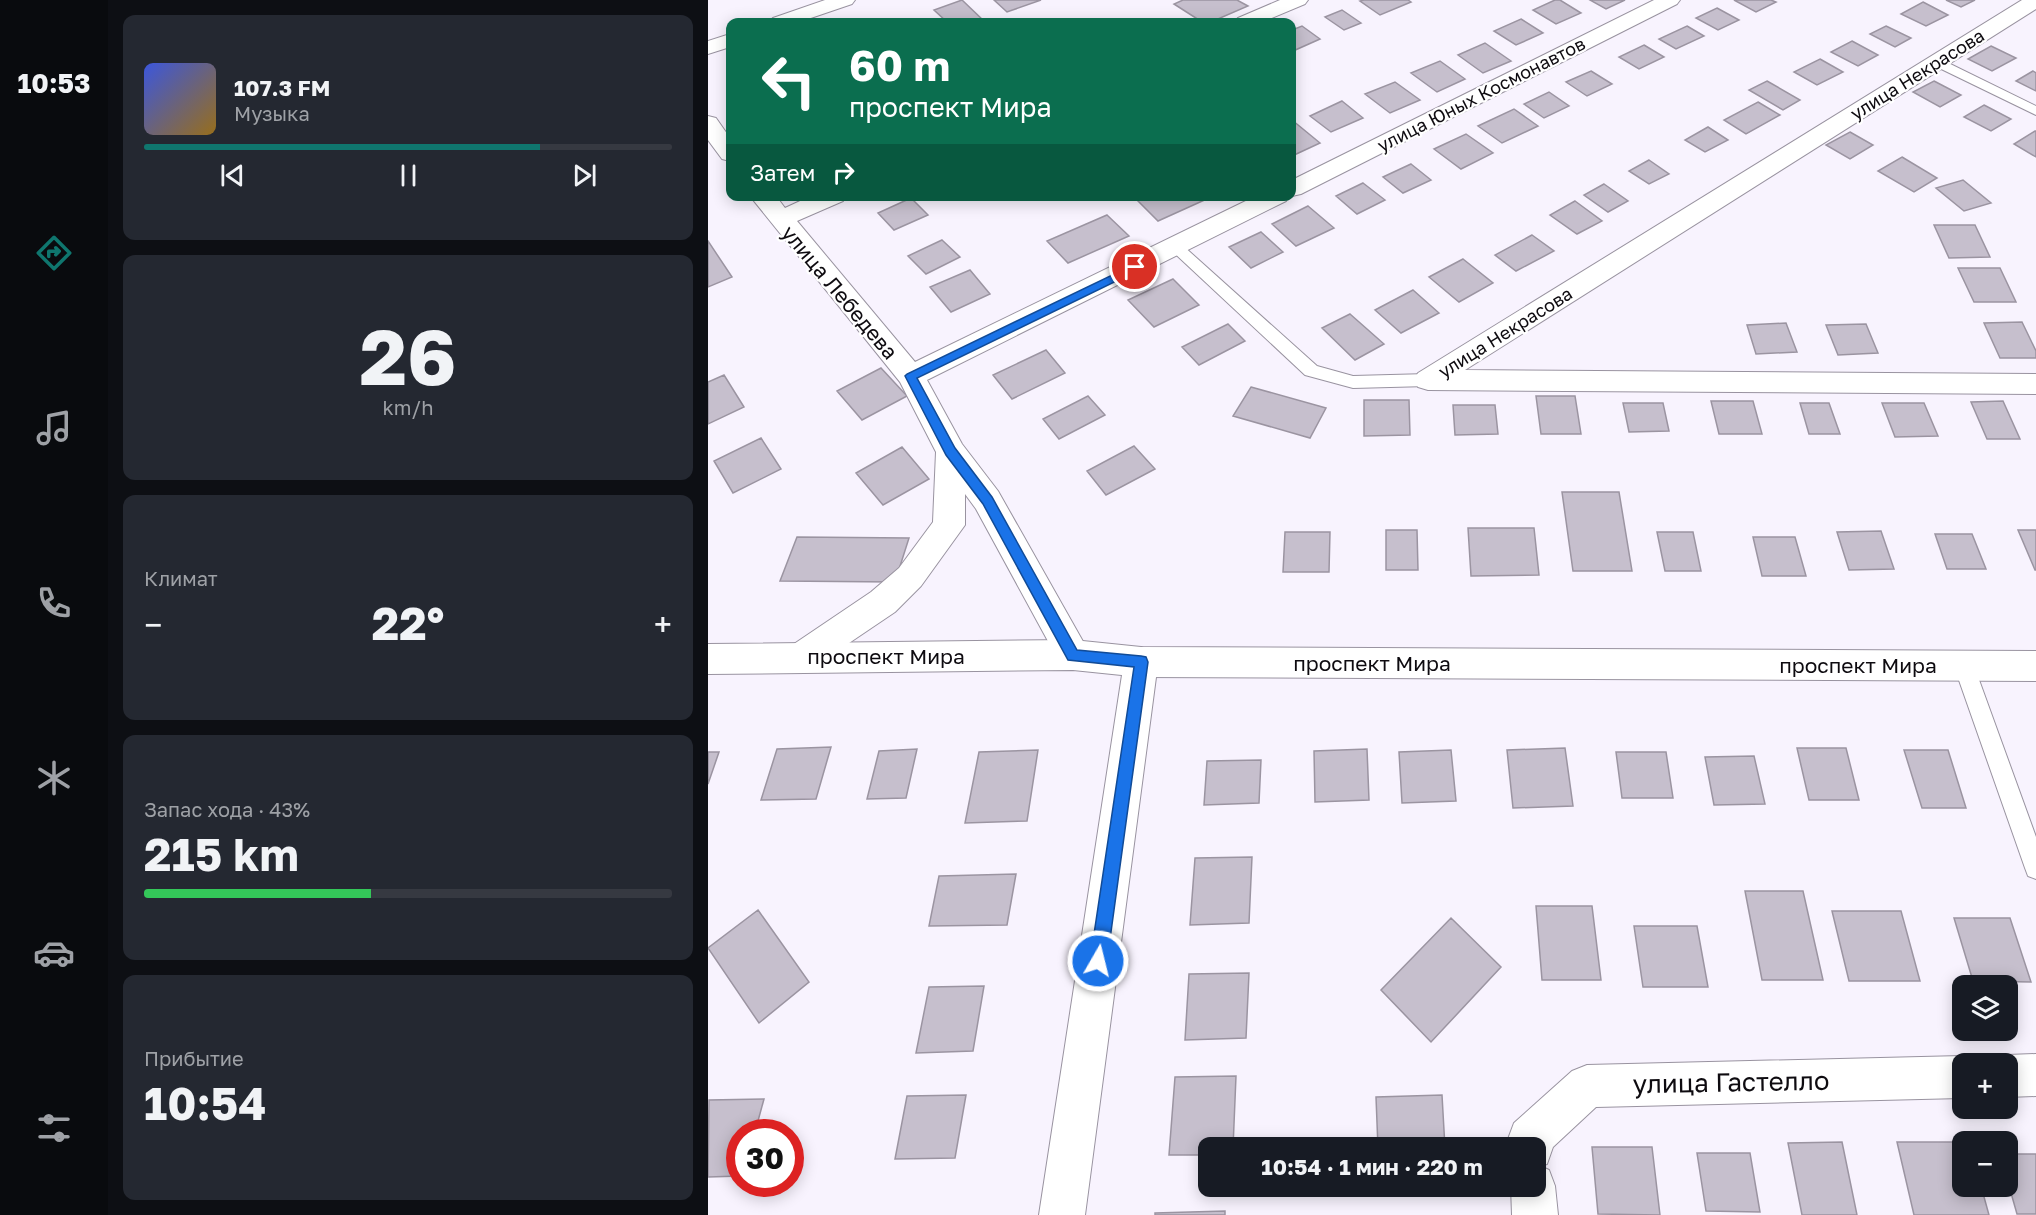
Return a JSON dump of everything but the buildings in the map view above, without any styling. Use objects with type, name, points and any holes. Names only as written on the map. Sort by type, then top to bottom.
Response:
[{"type":"street","points":[[792,18],[845,0]]},
{"type":"street","points":[[1255,18],[1298,0]]},
{"type":"street","name":"улица Юных Космонавтов","points":[[1296,187],[1670,0]]},
{"type":"street","name":"улица Некрасова","points":[[1428,380],[2036,0]]},
{"type":"street","points":[[708,48],[726,41]]},
{"type":"street","points":[[708,123],[726,148]]},
{"type":"street","name":"улица Лебедева","points":[[766,201],[911,376],[951,452],[987,500],[1073,656]]},
{"type":"street","points":[[780,219],[822,201]]},
{"type":"street","points":[[911,376],[1267,201]]},
{"type":"street","name":"улица Некрасова","points":[[1428,380],[2036,384]]},
{"type":"street","name":"улица Лебедева","points":[[803,657],[883,602],[910,577],[949,525],[951,452]]},
{"type":"street","name":"проспект Мира","points":[[708,658],[1073,656],[1141,662],[2036,666]]},
{"type":"street","points":[[1062,1215],[1141,662]]},
{"type":"street","points":[[2018,1076],[2036,1075]]},
{"type":"street","name":"улица Гастелло","points":[[1532,1137],[1587,1086],[1952,1077]]},
{"type":"street","points":[[1534,1197],[1535,1215]]},
{"type":"lane","points":[[1938,62],[2036,111]]},
{"type":"lane","points":[[1176,247],[1311,371],[1353,382],[1428,380]]},
{"type":"lane","points":[[1964,666],[2036,868]]},
{"type":"route","points":[[1098,961],[1141,662],[1073,656],[987,500],[951,452],[911,376],[1135,267]]}]
